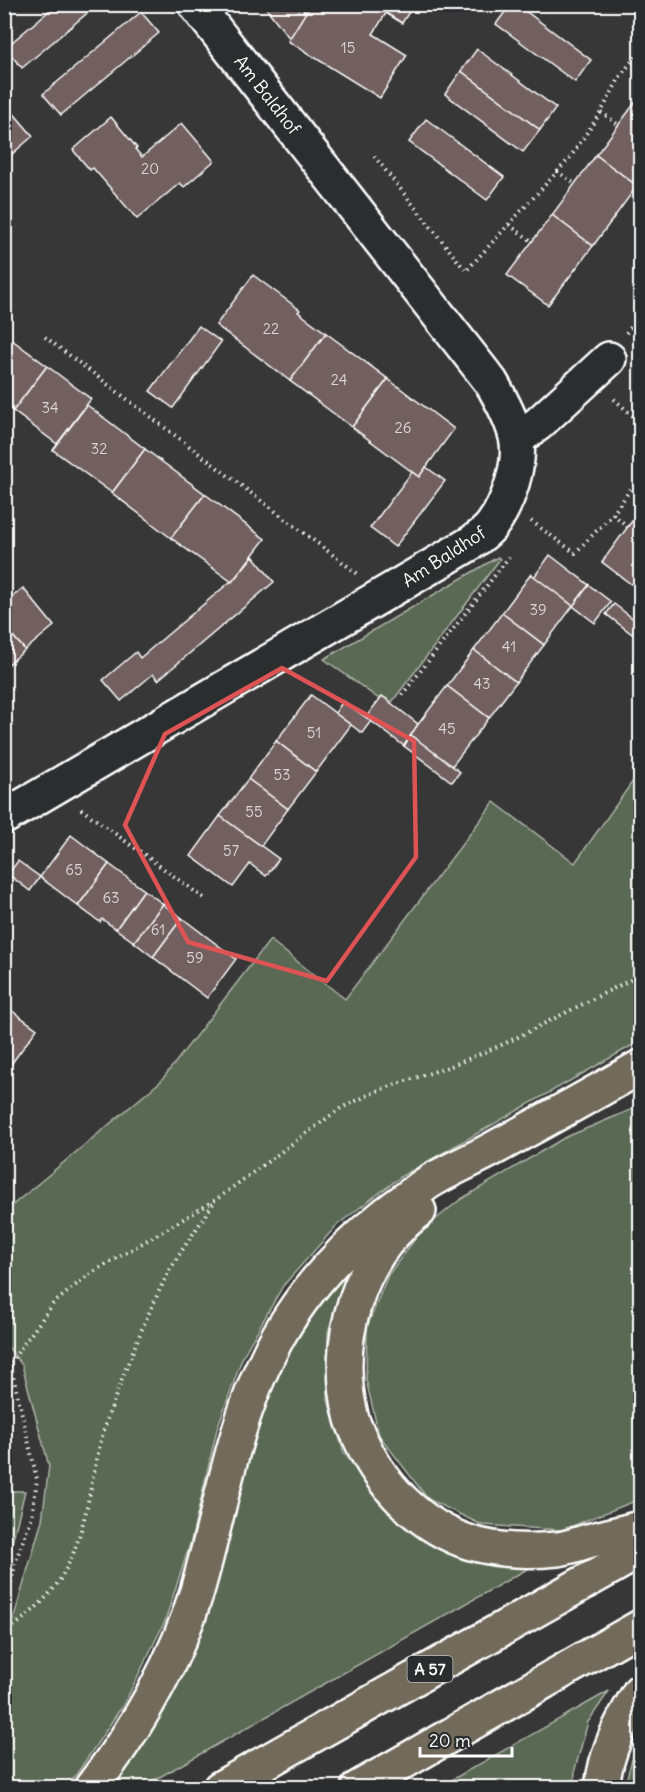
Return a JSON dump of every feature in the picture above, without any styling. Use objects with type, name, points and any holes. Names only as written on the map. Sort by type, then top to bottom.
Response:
[{"type":"highway","points":[[91,1788],[124,1743],[177,1646],[196,1593],[235,1442],[249,1399],[267,1356],[292,1315],[320,1278],[352,1242],[391,1209],[434,1179],[640,1067]]},
{"type":"highway","points":[[476,1158],[442,1194],[412,1216],[388,1242],[368,1271],[354,1304],[346,1342],[345,1380],[351,1417],[368,1457],[395,1494],[428,1523],[470,1542],[517,1552],[559,1549],[640,1528]]},
{"type":"highway","name":"A 57","points":[[220,1788],[640,1551]]},
{"type":"highway","points":[[358,1788],[640,1627]]},
{"type":"highway","points":[[602,1788],[604,1766],[618,1728],[640,1691]]},
{"type":"street","name":"Am Baldhof","points":[[4,817],[471,543],[491,527],[506,504],[513,475],[517,439],[507,410],[491,382],[195,4]]},
{"type":"street","points":[[517,439],[538,424],[609,359]]},
{"type":"path","points":[[374,156],[466,271],[569,159],[602,112],[621,75],[640,51]]},
{"type":"path","points":[[602,112],[619,125]]},
{"type":"path","points":[[557,171],[575,184]]},
{"type":"path","points":[[509,225],[532,241]]},
{"type":"path","points":[[45,337],[385,594]]},
{"type":"path","points":[[506,504],[575,553],[612,514],[640,476]]},
{"type":"path","points":[[612,514],[628,527]]},
{"type":"path","points":[[402,695],[510,556]]},
{"type":"path","points":[[53,789],[204,898]]},
{"type":"path","points":[[4,1368],[10,1365],[53,1304],[88,1275],[214,1201],[341,1108],[379,1090],[451,1066],[504,1044],[640,975]]},
{"type":"path","points":[[4,1634],[36,1609],[56,1586],[69,1562],[82,1526],[108,1418],[139,1335],[164,1282],[214,1201]]},
{"type":"path","points":[[4,1356],[10,1365],[37,1479],[32,1517],[16,1560],[4,1613]]},
{"type":"highlighted area","points":[[282,668],[414,741],[416,857],[327,981],[188,942],[125,825],[165,734]]},
{"type":"green space","points":[[498,557],[500,559],[392,702],[382,696],[379,699],[324,659]]},
{"type":"green space","points":[[640,771],[640,1041],[402,1176],[337,1225],[283,1286],[243,1356],[217,1429],[191,1541],[165,1621],[125,1702],[76,1775],[64,1787],[5,1787],[5,1648],[42,1520],[49,1466],[22,1365],[5,1343],[5,1204],[9,1208],[161,1081],[270,940],[345,999],[494,802],[575,863]]},
{"type":"green space","points":[[640,1106],[640,1499],[562,1530],[482,1525],[428,1499],[379,1435],[366,1380],[367,1327],[388,1275],[421,1231],[461,1199],[564,1138]]},
{"type":"green space","points":[[368,1243],[342,1287],[328,1332],[328,1400],[344,1453],[388,1511],[450,1551],[529,1568],[142,1787],[106,1788],[272,1374],[313,1307]]},
{"type":"green space","points":[[4,1467],[9,1491],[25,1491],[5,1571]]},
{"type":"green space","points":[[609,1691],[588,1722],[575,1769],[574,1787],[439,1787]]},
{"type":"green space","points":[[640,1730],[640,1787],[626,1787],[626,1781]]},
{"type":"building","points":[[57,4],[98,4],[22,68],[5,48]]},
{"type":"building","points":[[263,4],[299,4],[306,13],[290,39]]},
{"type":"building","points":[[311,4],[318,4],[327,10],[331,4],[414,4],[402,23],[386,13],[373,34],[407,55],[380,98],[288,41]]},
{"type":"building","points":[[511,4],[516,4],[591,60],[575,82],[496,24]]},
{"type":"building","points":[[141,12],[159,33],[61,115],[43,94]]},
{"type":"building","points":[[477,49],[556,108],[540,130],[461,71]]},
{"type":"building","points":[[461,71],[540,130],[523,152],[445,94]]},
{"type":"building","points":[[640,96],[640,181],[637,186],[596,155]]},
{"type":"building","points":[[4,102],[33,136],[12,154],[4,145]]},
{"type":"building","points":[[111,117],[142,157],[182,123],[214,161],[184,187],[180,183],[137,219],[93,168],[90,170],[73,150]]},
{"type":"building","points":[[426,119],[504,177],[487,200],[409,142]]},
{"type":"building","points":[[596,155],[637,186],[593,246],[552,215]]},
{"type":"building","points":[[552,215],[593,246],[548,305],[507,275]]},
{"type":"building","points":[[253,275],[300,310],[298,312],[326,333],[290,381],[216,325]]},
{"type":"building","points":[[199,326],[221,342],[173,408],[150,391]]},
{"type":"building","points":[[326,333],[388,379],[352,427],[290,381]]},
{"type":"building","points":[[4,334],[47,366],[13,411],[4,405]]},
{"type":"building","points":[[47,366],[91,399],[57,444],[13,411]]},
{"type":"building","points":[[388,379],[454,429],[419,477],[352,427]]},
{"type":"building","points":[[87,405],[145,449],[112,493],[53,450]]},
{"type":"building","points":[[145,449],[205,494],[171,538],[112,493]]},
{"type":"building","points":[[426,467],[445,481],[395,547],[370,528],[412,472],[419,477]]},
{"type":"building","points":[[205,494],[265,539],[232,582],[171,538]]},
{"type":"building","points":[[640,510],[640,591],[602,562]]},
{"type":"building","points":[[550,555],[589,585],[573,606],[534,577]]},
{"type":"building","points":[[253,556],[274,582],[158,680],[153,674],[121,701],[103,680],[136,652],[140,658],[232,582]]},
{"type":"building","points":[[531,574],[573,606],[544,645],[502,613]]},
{"type":"building","points":[[589,585],[611,602],[595,623],[573,606]]},
{"type":"building","points":[[23,588],[54,626],[25,650],[4,626],[4,604]]},
{"type":"building","points":[[614,604],[640,624],[632,634],[606,614]]},
{"type":"building","points":[[502,613],[544,645],[516,682],[474,650]]},
{"type":"building","points":[[4,626],[25,650],[4,668]]},
{"type":"building","points":[[474,650],[516,682],[489,718],[447,686]]},
{"type":"building","points":[[447,686],[489,718],[452,766],[410,735]]},
{"type":"building","points":[[311,695],[351,725],[316,772],[276,741]]},
{"type":"building","points":[[382,696],[418,724],[404,746],[366,717]]},
{"type":"building","points":[[343,701],[371,721],[362,733],[335,713]]},
{"type":"building","points":[[411,735],[460,772],[452,782],[404,746]]},
{"type":"building","points":[[276,741],[316,772],[288,809],[248,779]]},
{"type":"building","points":[[248,779],[288,809],[261,846],[220,816]]},
{"type":"building","points":[[220,816],[279,859],[266,876],[250,864],[233,887],[191,856]]},
{"type":"building","points":[[71,835],[109,864],[78,906],[40,877]]},
{"type":"building","points":[[18,861],[40,877],[30,891],[8,874]]},
{"type":"building","points":[[109,864],[144,890],[116,929],[102,919],[100,922],[78,906]]},
{"type":"building","points":[[144,890],[163,904],[134,942],[116,929]]},
{"type":"building","points":[[163,904],[182,918],[153,957],[134,942]]},
{"type":"building","points":[[182,918],[236,959],[207,998],[153,957]]},
{"type":"building","points":[[4,1005],[37,1029],[6,1071],[4,1070]]}]
